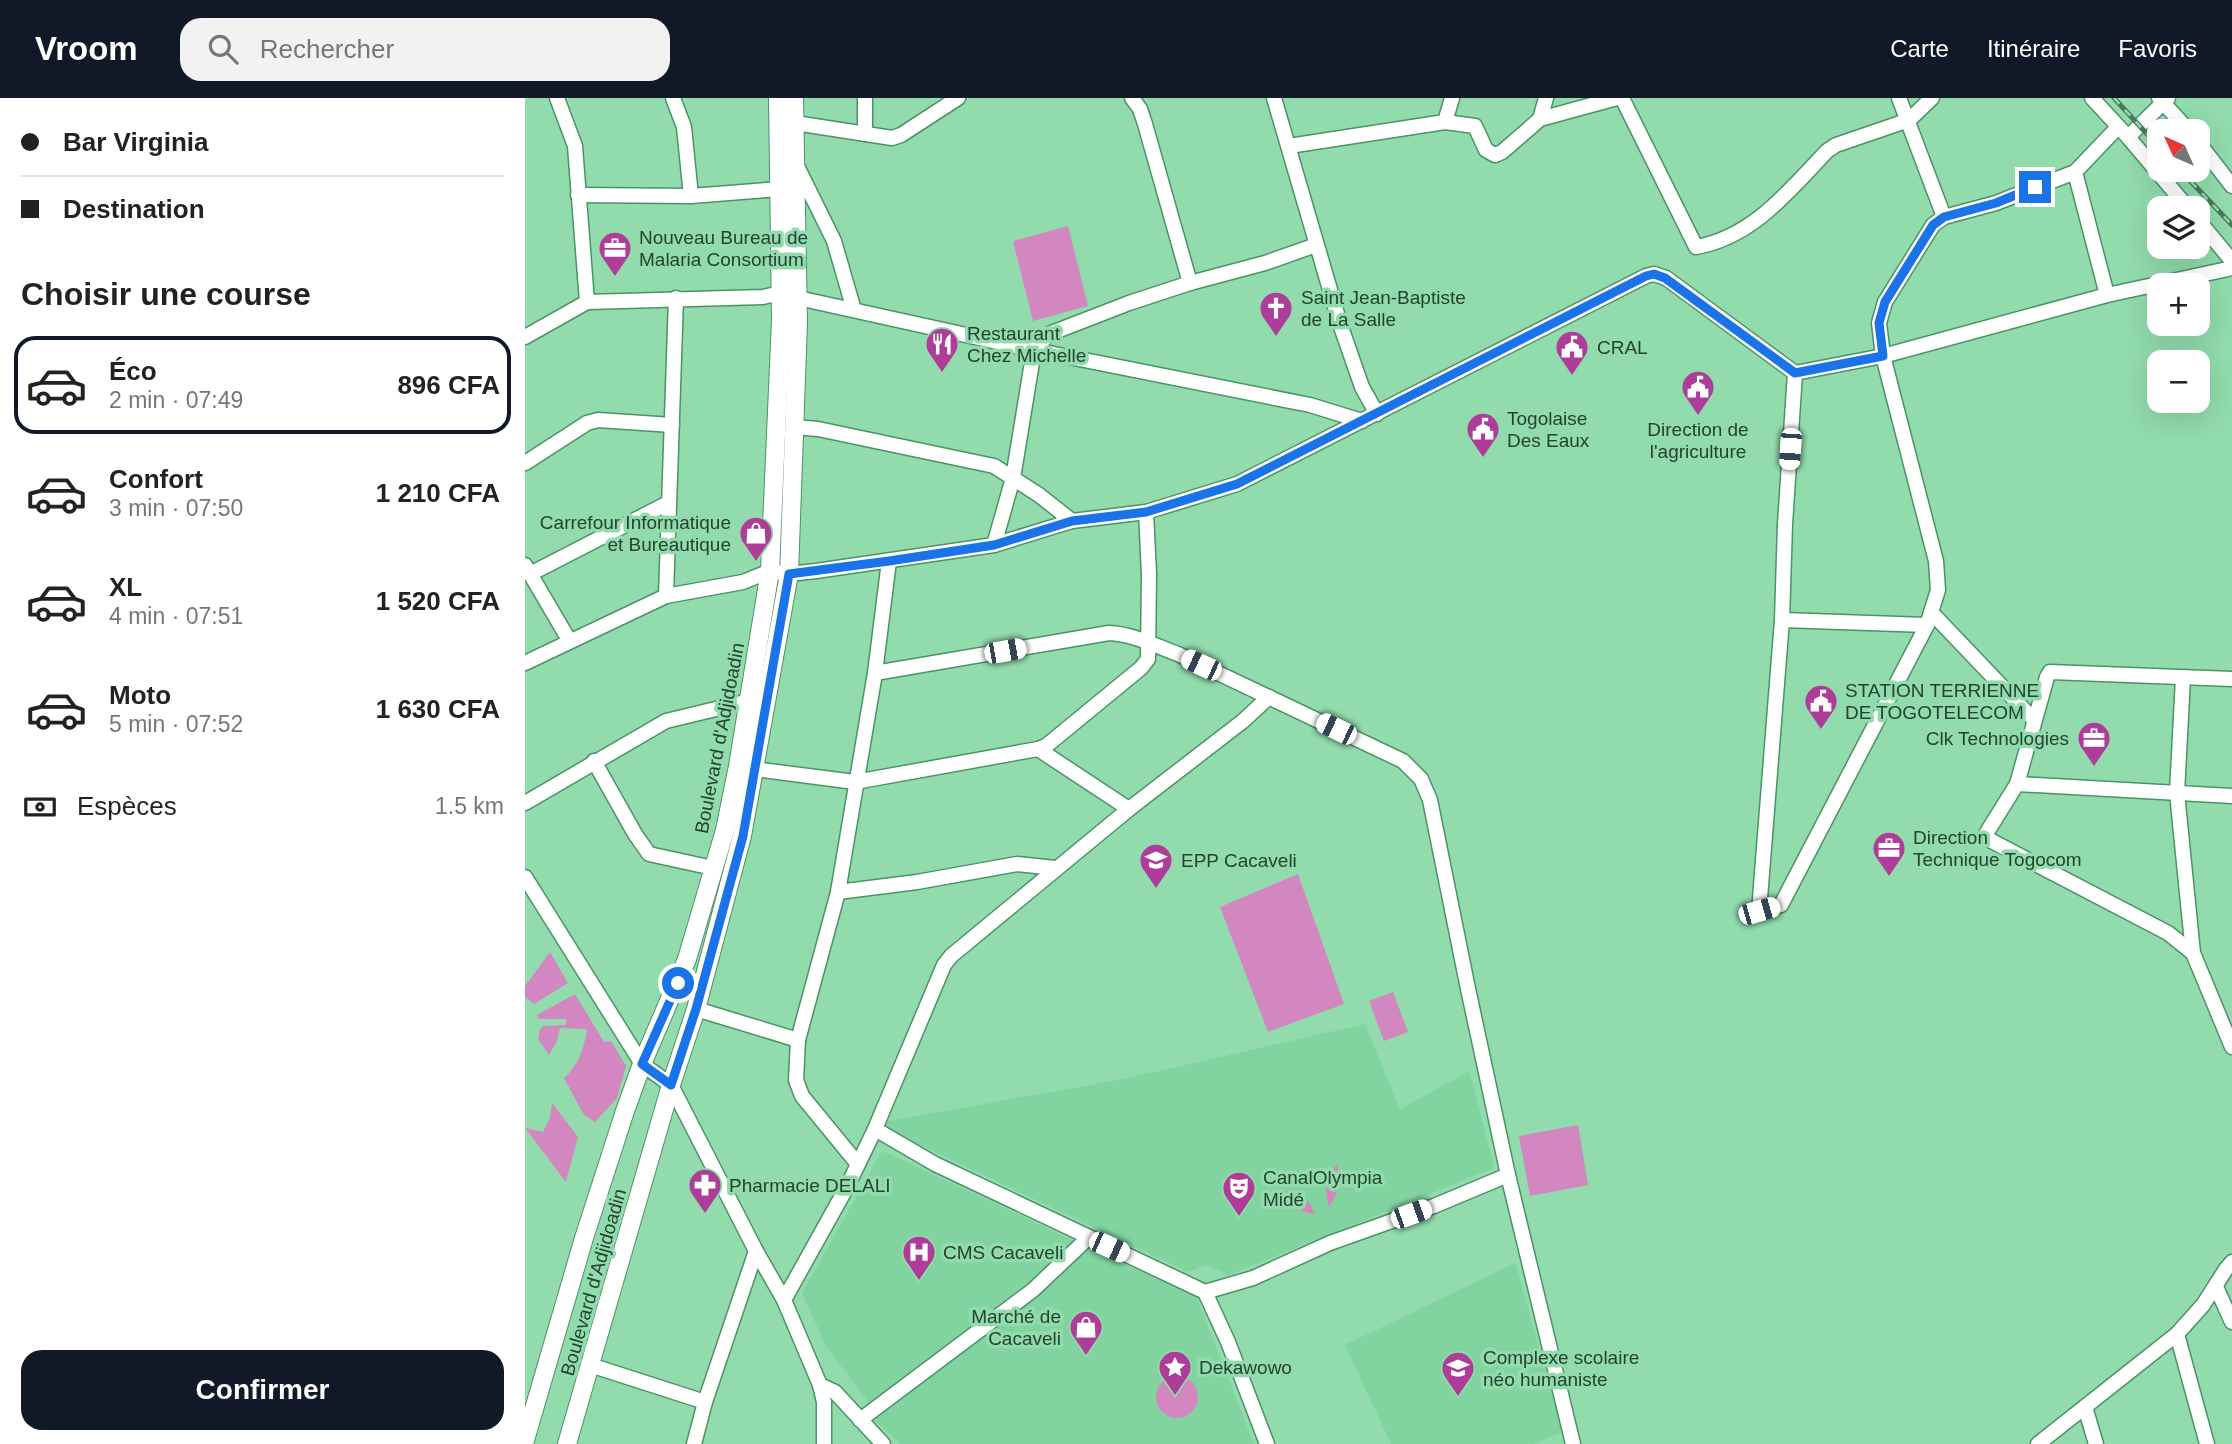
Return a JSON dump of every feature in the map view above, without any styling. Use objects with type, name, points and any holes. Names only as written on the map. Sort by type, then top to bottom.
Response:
[{"type":"main road","name":"Boulevard d'Adjidoadin","points":[[525,1440],[584,1238],[625,1111],[642,1064],[688,958],[713,868],[746,769],[789,574],[794,427],[790,295],[779,189],[778,98]]},
{"type":"main road","name":"Boulevard d'Adjidoadin","points":[[567,1444],[671,1085],[696,1009],[743,836],[749,701],[770,571],[790,295],[796,164],[795,98]]},
{"type":"street","points":[[557,98],[575,146],[587,302]]},
{"type":"street","points":[[673,98],[684,127],[691,196]]},
{"type":"street","points":[[865,98],[865,134]]},
{"type":"street","points":[[795,123],[896,137],[958,98]]},
{"type":"street","points":[[1132,98],[1143,118],[1190,283]]},
{"type":"street","points":[[1274,98],[1316,245],[1358,374],[1377,414]]},
{"type":"street","points":[[1445,122],[1452,98]]},
{"type":"street","points":[[1540,119],[1546,98]]},
{"type":"street","points":[[1289,146],[1445,122],[1475,125],[1486,150],[1495,155],[1540,119],[1617,98]]},
{"type":"street","points":[[1622,98],[1696,247],[1732,234],[1778,204],[1827,151],[1836,145],[1909,120],[1932,98]]},
{"type":"street","points":[[1899,98],[1944,217]]},
{"type":"street","points":[[2092,98],[2178,196]]},
{"type":"street","points":[[1795,373],[1782,620],[1759,911],[1781,905],[1929,618],[1938,590],[1936,561],[1883,356],[1879,323],[1885,302],[1924,236],[1944,217],[1996,203],[2075,172],[2163,99],[2179,119]]},
{"type":"street","points":[[2210,157],[2231,184]]},
{"type":"street","points":[[796,164],[834,241],[854,310]]},
{"type":"street","points":[[2075,172],[2107,295]]},
{"type":"street","points":[[578,195],[691,196],[779,189]]},
{"type":"street","points":[[2210,234],[2232,261]]},
{"type":"street","points":[[994,545],[1013,478],[1034,351],[1054,331],[1190,283],[1265,263],[1316,245]]},
{"type":"street","points":[[525,663],[666,596],[743,582],[770,571],[789,574],[994,545],[1072,521],[1146,512],[1237,484],[1654,274],[1665,278],[1795,373],[1883,356],[2107,295],[2232,268]]},
{"type":"street","points":[[525,337],[587,302],[790,295],[1034,351],[1310,405],[1363,421]]},
{"type":"street","points":[[666,596],[676,298]]},
{"type":"street","points":[[525,463],[587,423],[598,421],[672,425]]},
{"type":"street","points":[[794,427],[818,429],[994,466],[1072,521]]},
{"type":"street","points":[[569,640],[528,570],[668,503]]},
{"type":"street","points":[[746,769],[855,782],[1038,749],[1053,741],[1149,659],[1146,512]]},
{"type":"street","points":[[857,1163],[798,1089],[798,1040],[838,892],[875,673],[889,561]]},
{"type":"street","points":[[1782,620],[1929,618],[2033,719]]},
{"type":"street","points":[[875,673],[1109,633],[1150,643],[1269,697],[1403,761],[1421,779],[1430,800],[1508,1175],[1571,1443]]},
{"type":"street","points":[[2193,953],[2168,933],[1984,837],[2017,784],[2033,719],[2047,677],[2054,671],[2232,679]]},
{"type":"street","points":[[2183,678],[2176,793],[2193,953],[2232,1047]]},
{"type":"street","points":[[784,1300],[848,1185],[875,1129],[944,965],[958,948],[1055,868],[1243,721],[1269,697]]},
{"type":"street","points":[[525,803],[666,720],[749,701]]},
{"type":"street","points":[[1038,749],[1129,809]]},
{"type":"street","points":[[594,761],[635,834],[649,853],[713,868]]},
{"type":"street","points":[[2017,784],[2232,796]]},
{"type":"street","points":[[838,892],[917,882],[1017,864],[1055,868]]},
{"type":"street","points":[[525,877],[642,1064],[671,1085],[784,1300],[820,1385],[824,1402],[824,1444]]},
{"type":"street","points":[[696,1009],[798,1040]]},
{"type":"street","points":[[875,1129],[935,1164],[1205,1292],[1253,1279],[1330,1243],[1434,1206],[1508,1175]]},
{"type":"street","points":[[860,1420],[1033,1290],[1088,1238]]},
{"type":"street","points":[[694,1444],[705,1402],[756,1251]]},
{"type":"street","points":[[2038,1444],[2176,1334],[2203,1305],[2232,1262]]},
{"type":"street","points":[[2215,1287],[2232,1322]]},
{"type":"street","points":[[1205,1292],[1228,1342],[1266,1444]]},
{"type":"street","points":[[2176,1334],[2207,1444]]},
{"type":"street","points":[[590,1365],[705,1402]]},
{"type":"street","points":[[820,1385],[835,1392],[883,1444]]},
{"type":"street","points":[[2085,1407],[2096,1444]]},
{"type":"shaded area","points":[[1068,226],[1088,306],[1033,321],[1013,241]]},
{"type":"shaded area","points":[[1298,874],[1344,1004],[1268,1032],[1220,907]]},
{"type":"shaded area","points":[[550,952],[568,983],[534,1004],[525,997],[525,986]]},
{"type":"shaded area","points":[[1393,992],[1408,1032],[1384,1041],[1369,1001]]},
{"type":"shaded area","points":[[575,994],[604,1042],[611,1041],[626,1066],[617,1098],[595,1122],[584,1115],[564,1078],[580,1056],[587,1029],[560,1028],[557,1041],[549,1055],[538,1039],[540,1029],[544,1026],[566,1025],[566,1019],[539,1019],[537,1015]]},
{"type":"shaded area","points":[[1365,1024],[1400,1110],[1469,1071],[1494,1165],[1492,1169],[1226,1276],[1225,1273],[1206,1265],[1188,1272],[886,1129],[884,1122],[1124,1079]]},
{"type":"shaded area","points":[[552,1103],[578,1137],[566,1182],[525,1128],[543,1132],[550,1118]]},
{"type":"shaded area","points":[[1578,1125],[1588,1185],[1530,1196],[1519,1136]]},
{"type":"shaded area","name":"CMS Cacaveli","points":[[886,1152],[1074,1241],[1075,1247],[873,1403],[869,1403],[826,1346],[802,1293],[881,1153]]},
{"type":"shaded area","points":[[1337,1164],[1338,1186],[1329,1207],[1327,1184]]},
{"type":"shaded area","points":[[1283,1191],[1303,1196],[1315,1214],[1296,1207]]},
{"type":"shaded area","name":"Marché de Cacaveli","points":[[1081,1250],[1111,1259],[1196,1296],[1254,1444],[901,1444],[872,1418]]},
{"type":"shaded area","points":[[1515,1263],[1562,1428],[1560,1433],[1533,1444],[1391,1444],[1345,1345]]},
{"type":"shaded area","points":[[1177,1376],[1192,1382],[1198,1397],[1192,1412],[1177,1418],[1162,1412],[1156,1397],[1162,1382]]},
{"type":"railway","points":[[2114,98],[2147,134]]},
{"type":"railway","points":[[2191,182],[2232,225]]},
{"type":"place","name":"Nouveau Bureau de Malaria Consortium","points":[[615,278]]},
{"type":"place","name":"Saint Jean-Baptiste de La Salle","points":[[1276,338]]},
{"type":"place","name":"Restaurant Chez Michelle","points":[[942,374]]},
{"type":"place","name":"CRAL","points":[[1572,377]]},
{"type":"place","name":"Direction de l'agriculture","points":[[1698,417]]},
{"type":"place","name":"Togolaise Des Eaux","points":[[1483,459]]},
{"type":"place","name":"Carrefour Informatique et Bureautique","points":[[756,563]]},
{"type":"place","name":"STATION TERRIENNE DE TOGOTELECOM","points":[[1821,731]]},
{"type":"place","name":"Clk Technologies","points":[[2094,768]]},
{"type":"place","name":"Direction Technique Togocom","points":[[1889,878]]},
{"type":"place","name":"EPP Cacaveli","points":[[1156,890]]},
{"type":"place","name":"Pharmacie DELALI","points":[[705,1215]]},
{"type":"place","name":"CanalOlympia Midé","points":[[1239,1218]]},
{"type":"place","name":"CMS Cacaveli","points":[[919,1282]]},
{"type":"place","name":"Marché de Cacaveli","points":[[1086,1357]]},
{"type":"place","name":"Dekawowo","points":[[1175,1397]]},
{"type":"place","name":"Complexe scolaire néo humaniste","points":[[1458,1398]]},
{"type":"route","points":[[678,983],[642,1064],[671,1085],[696,1009],[743,836],[789,574],[994,545],[1072,521],[1146,512],[1237,484],[1654,274],[1665,278],[1795,373],[1883,356],[1879,323],[1885,302],[1933,225],[1944,217],[1996,203],[2035,187]]}]
